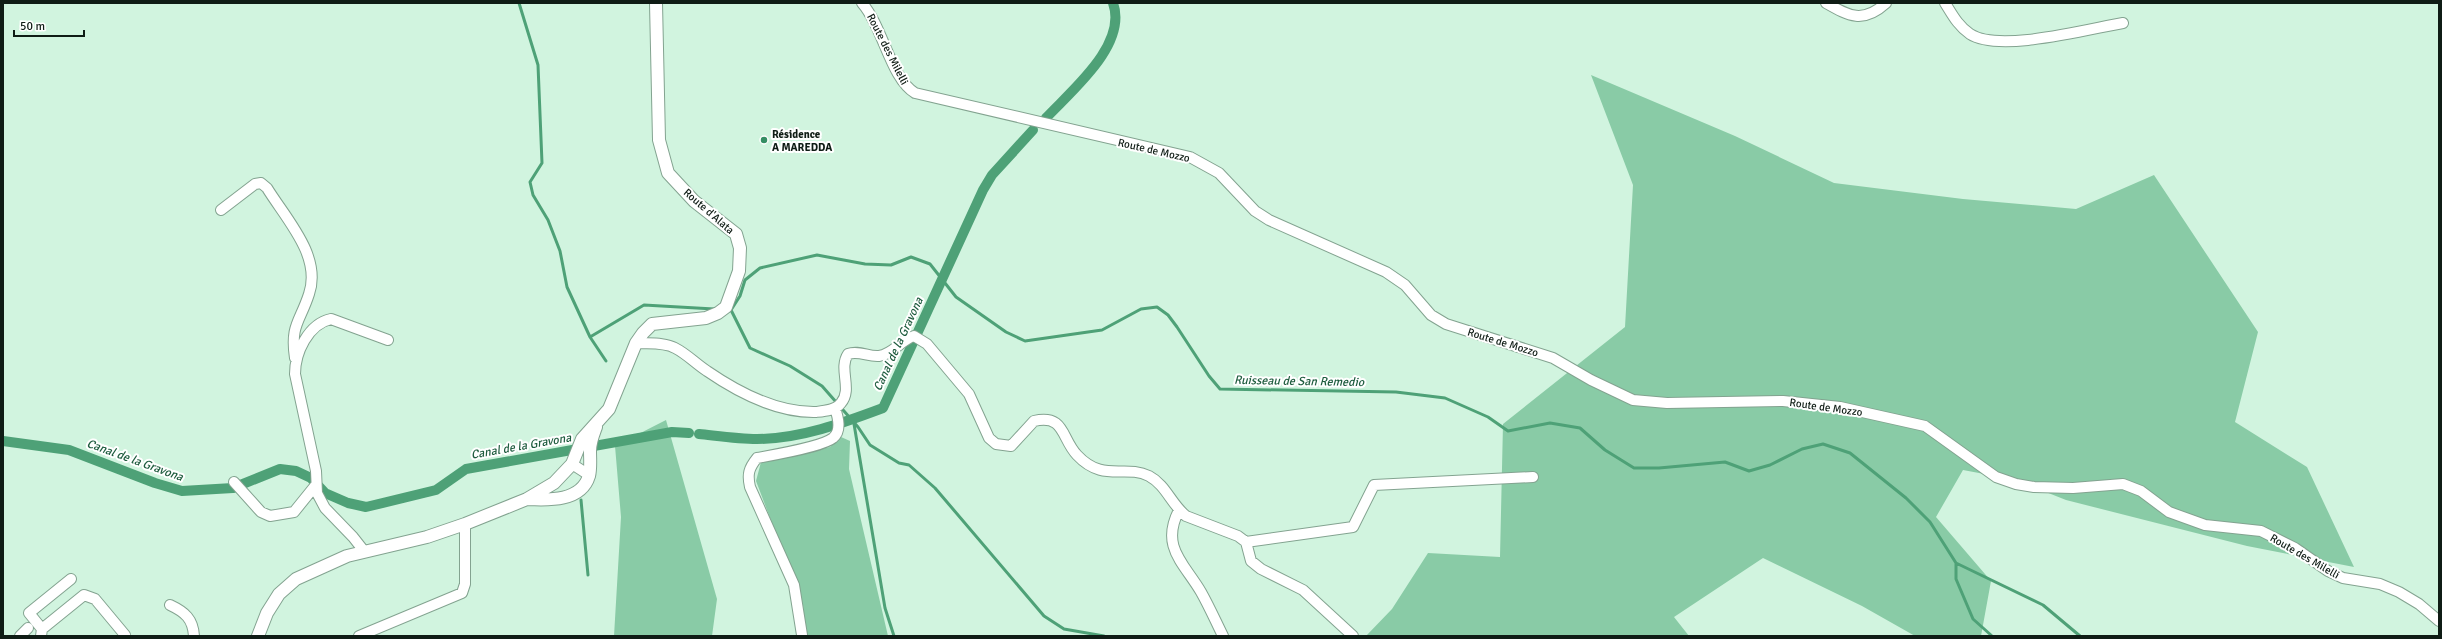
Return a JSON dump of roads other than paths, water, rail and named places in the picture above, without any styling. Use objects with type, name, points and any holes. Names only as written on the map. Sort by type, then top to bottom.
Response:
[{"type":"street","name":"Route d'Alata","points":[[599,420],[609,409],[636,343],[652,324],[706,318],[718,314],[726,307],[739,271],[740,248],[736,234],[694,200],[668,173],[659,140],[656,3]]},
{"type":"street","name":"Route des Milelli","points":[[862,3],[877,26],[902,82],[915,93]]},
{"type":"street","points":[[1826,3],[1848,15],[1858,17],[1869,15],[1886,3]]},
{"type":"street","points":[[1945,3],[1963,29],[1987,41],[2025,40],[2124,23]]},
{"type":"street","name":"Route de Mozzo","points":[[915,93],[1089,135],[1165,150],[1195,160],[1218,172],[1255,211],[1269,220],[1299,232],[1386,272],[1405,285],[1431,315],[1446,324],[1553,358],[1591,380],[1633,400],[1667,403],[1783,401],[1840,407],[1924,426],[1996,476],[2016,484],[2034,487],[2073,488],[2123,484]]},
{"type":"street","points":[[221,210],[255,184],[261,183],[267,188],[311,262],[313,276],[309,294],[296,325],[292,339],[295,374],[316,471],[315,486],[325,508],[354,537],[364,551]]},
{"type":"street","points":[[295,360],[310,333],[318,325],[331,319],[388,340]]},
{"type":"street","points":[[802,635],[794,585],[750,487],[748,476],[751,466],[758,458],[806,448],[833,438],[838,430],[839,405],[846,388],[843,367],[848,354],[854,352],[878,356],[887,353],[907,338],[914,336],[927,344],[969,394],[989,438],[996,444],[1011,446],[1034,421],[1052,421],[1060,426],[1077,455],[1095,467],[1107,473],[1136,472],[1148,476],[1160,483],[1179,510],[1186,516],[1238,536],[1246,542],[1251,561],[1261,569],[1304,590],[1353,636]]},
{"type":"street","points":[[636,343],[664,345],[675,348],[708,372],[781,409],[807,412],[839,405]]},
{"type":"street","points":[[258,636],[267,613],[279,594],[296,579],[347,556],[427,537],[466,524],[527,499],[554,483],[572,464],[582,440],[599,420]]},
{"type":"street","points":[[527,499],[546,499],[573,496],[585,484],[589,475],[591,441],[599,420]]},
{"type":"street","points":[[572,464],[589,475]]},
{"type":"street","points":[[1246,542],[1353,527],[1374,485],[1533,477]]},
{"type":"street","name":"Route des Milelli","points":[[2123,484],[2141,491],[2170,512],[2205,525],[2261,531],[2294,548],[2328,571],[2343,578],[2380,584],[2399,592],[2419,604],[2439,621]]},
{"type":"street","points":[[237,486],[261,512],[270,516],[294,512],[315,486]]},
{"type":"street","points":[[1179,510],[1173,522],[1172,537],[1176,558],[1201,592],[1223,636]]},
{"type":"street","points":[[359,636],[462,593],[465,584],[466,524]]},
{"type":"street","points":[[71,580],[29,613],[42,633],[84,595],[95,599],[125,635],[124,636]]},
{"type":"street","points":[[170,605],[185,612],[193,627],[194,636]]},
{"type":"street","points":[[20,636],[28,628]]},
{"type":"waterway","name":"Ruisseau de San Remedio","points":[[519,3],[538,65],[542,163],[530,182],[533,195],[548,220],[560,251],[567,287],[590,337],[606,361]]},
{"type":"waterway","name":"Canal de la Gravona","points":[[1046,118],[1082,81],[1105,51],[1112,35],[1115,19],[1113,3]]},
{"type":"waterway","name":"Canal de la Gravona","points":[[699,434],[750,439],[789,436],[821,429],[883,408],[983,190],[992,175],[1033,130]]},
{"type":"waterway","name":"Ruisseau de San Remedio","points":[[728,310],[731,310],[740,296],[745,280],[760,268],[817,255],[865,264],[891,265],[911,257],[930,264],[956,297],[1006,332],[1025,341],[1102,330],[1141,309],[1157,307],[1168,315],[1209,376],[1220,389],[1396,392],[1445,398],[1488,417],[1508,431],[1550,423],[1580,428],[1605,450],[1634,468],[1659,468],[1725,462],[1749,471],[1770,465],[1802,449],[1823,444],[1850,453],[1906,498],[1930,522],[1956,563],[1956,579],[1973,619],[1992,636]]},
{"type":"waterway","name":"Ruisseau de San Remedio","points":[[590,337],[644,305],[714,309]]},
{"type":"waterway","points":[[731,310],[750,348],[790,366],[822,386],[858,427],[870,445],[899,463],[909,465],[935,488],[1044,616],[1064,629],[1104,636]]},
{"type":"waterway","points":[[854,424],[885,608],[894,636]]},
{"type":"waterway","name":"Canal de la Gravona","points":[[3,441],[69,450],[155,483],[182,491],[233,488],[280,469],[296,471],[311,478],[325,493],[348,503],[366,507],[436,490],[466,469],[672,432],[689,433]]},
{"type":"waterway","points":[[581,500],[588,575]]},
{"type":"waterway","points":[[1956,563],[2043,605],[2080,636]]},
{"type":"place","name":"Résidence A MAREDDA","points":[[764,140]]}]
